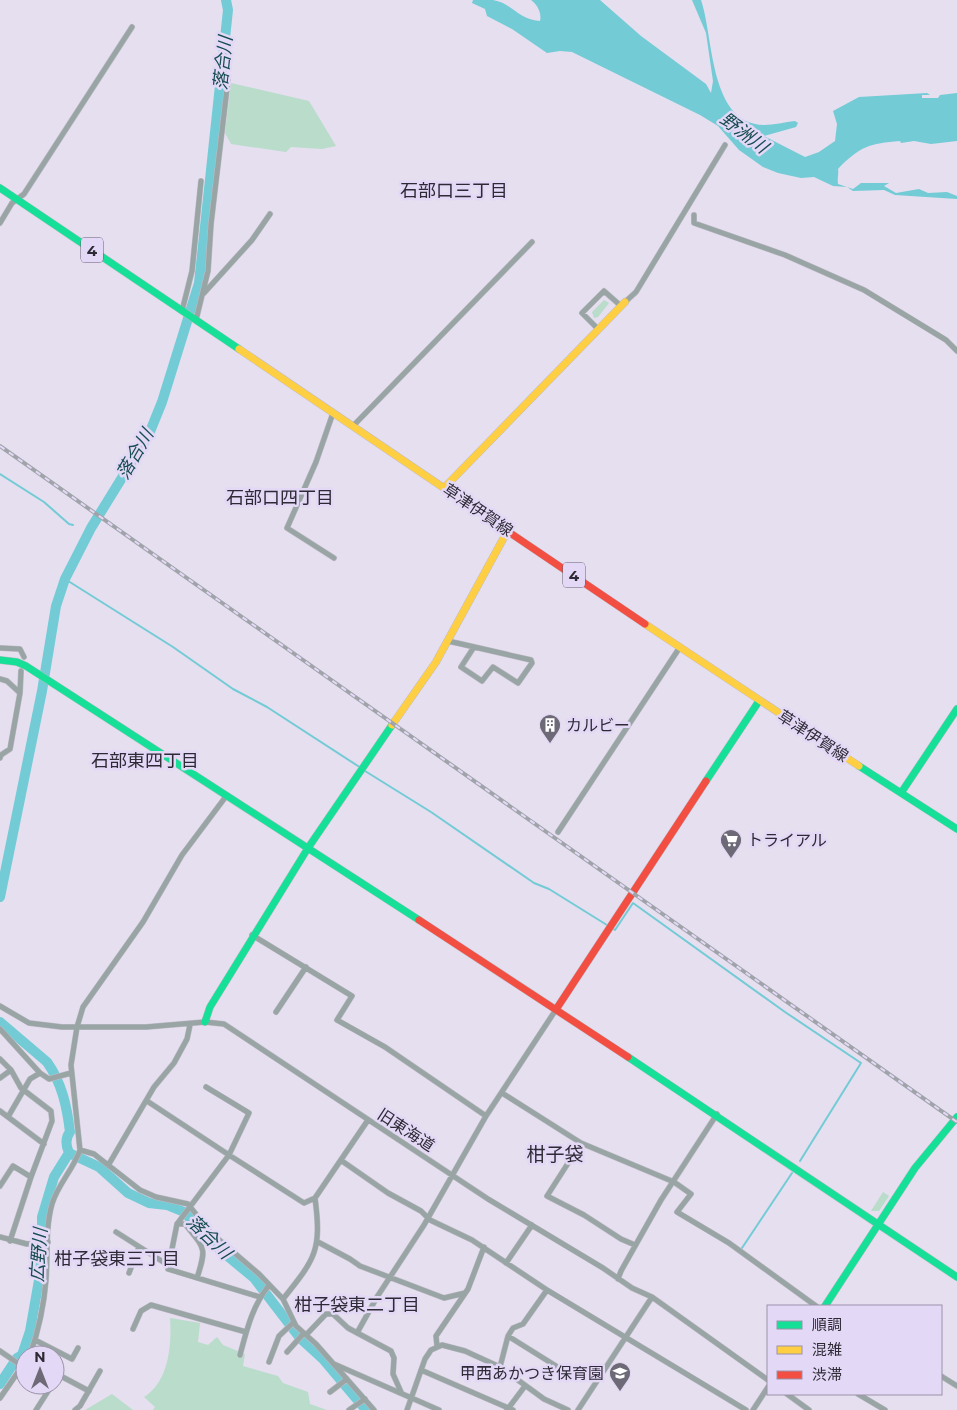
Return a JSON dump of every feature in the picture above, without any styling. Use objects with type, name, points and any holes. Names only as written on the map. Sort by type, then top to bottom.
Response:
[{"type":"street","points":[[1,220],[12,203],[24,194],[132,27]]},
{"type":"street","points":[[194,319],[204,293],[208,271],[211,224],[228,80]]},
{"type":"street","points":[[444,488],[636,292],[725,145]]},
{"type":"street","points":[[183,312],[192,272],[201,181]]},
{"type":"street","name":"草津伊賀線","points":[[0,188],[759,701],[957,829]]},
{"type":"street","points":[[204,293],[252,240],[270,214]]},
{"type":"street","points":[[694,215],[694,223],[785,255],[864,290],[946,340],[957,351]]},
{"type":"street","points":[[353,426],[532,242]]},
{"type":"street","points":[[598,329],[582,314],[604,291],[623,304]]},
{"type":"street","points":[[333,413],[316,462],[288,528],[334,558]]},
{"type":"street","points":[[205,1022],[210,1007],[252,935],[308,848],[402,712],[447,642],[508,530]]},
{"type":"street","points":[[447,642],[474,647],[531,660],[532,664],[518,683],[493,667],[482,681],[461,667],[474,647]]},
{"type":"street","points":[[558,832],[634,719],[644,698],[680,647]]},
{"type":"street","points":[[0,648],[20,649],[24,657]]},
{"type":"street","points":[[0,660],[17,662],[37,673],[227,795],[717,1114],[957,1277]]},
{"type":"street","points":[[0,758],[1,755],[10,749],[20,693],[21,671]]},
{"type":"street","points":[[0,679],[7,681],[20,693]]},
{"type":"street","points":[[357,1333],[428,1218],[486,1116],[759,701]]},
{"type":"street","points":[[901,792],[957,709]]},
{"type":"street","points":[[33,1345],[46,1284],[52,1204],[61,1182],[75,1162],[80,1150],[71,1073],[77,1027],[83,1007],[143,922],[182,855],[227,795]]},
{"type":"street","points":[[252,935],[352,996],[336,1020],[386,1046],[486,1116]]},
{"type":"street","points":[[276,1012],[306,967]]},
{"type":"street","name":"旧東海道","points":[[0,1006],[28,1022],[77,1027],[146,1028],[205,1022],[224,1024],[452,1175],[618,1279],[652,1297],[767,1379]]},
{"type":"street","points":[[109,1164],[154,1087],[174,1063],[187,1039],[190,1025]]},
{"type":"street","points":[[0,1029],[40,1073],[48,1079],[71,1073]]},
{"type":"street","points":[[0,1059],[11,1070],[23,1089],[50,1111],[52,1122],[30,1177],[10,1241]]},
{"type":"street","points":[[0,1078],[11,1070]]},
{"type":"street","points":[[8,1117],[30,1079],[40,1073]]},
{"type":"street","points":[[168,1265],[177,1224],[229,1155],[249,1112],[206,1087]]},
{"type":"street","points":[[502,1093],[581,1142],[674,1182],[691,1194],[677,1212],[729,1243],[815,1305]]},
{"type":"street","points":[[147,1101],[304,1203],[314,1198],[342,1161],[368,1120]]},
{"type":"street","points":[[0,1111],[44,1144]]},
{"type":"street","points":[[618,1279],[635,1245],[717,1114]]},
{"type":"street","points":[[827,1305],[915,1168],[957,1117]]},
{"type":"street","points":[[581,1142],[547,1196],[584,1215],[620,1239],[635,1245]]},
{"type":"street","points":[[80,1150],[94,1154],[140,1190],[156,1197],[188,1204],[210,1232],[259,1274],[283,1299],[292,1324],[331,1362],[362,1401],[374,1410]]},
{"type":"street","points":[[342,1161],[428,1218],[484,1247],[547,1290],[746,1410]]},
{"type":"street","points":[[0,1186],[13,1166],[30,1177]]},
{"type":"street","points":[[283,1299],[305,1273],[313,1260],[318,1242],[318,1224],[314,1198]]},
{"type":"street","points":[[177,1224],[185,1224],[204,1248],[204,1257],[197,1278]]},
{"type":"street","points":[[506,1263],[532,1225]]},
{"type":"street","points":[[116,1232],[168,1265],[168,1269],[260,1297]]},
{"type":"street","points":[[0,1237],[27,1244],[48,1242]]},
{"type":"street","points":[[318,1242],[350,1258],[360,1266],[444,1298],[465,1293]]},
{"type":"street","points":[[129,1272],[139,1246]]},
{"type":"street","points":[[437,1346],[436,1336],[465,1293],[484,1247]]},
{"type":"street","points":[[240,1355],[251,1315],[260,1297],[269,1285]]},
{"type":"street","points":[[500,1367],[508,1336],[513,1328],[523,1324],[547,1290]]},
{"type":"street","points":[[578,1410],[652,1297]]},
{"type":"street","points":[[133,1329],[141,1312],[151,1305],[246,1332]]},
{"type":"street","points":[[287,1352],[302,1335],[326,1314],[333,1314],[357,1333],[391,1350],[394,1358],[394,1374],[401,1392]]},
{"type":"street","points":[[269,1362],[279,1336],[292,1324]]},
{"type":"street","points":[[508,1336],[572,1376],[587,1374],[598,1380]]},
{"type":"street","points":[[35,1340],[72,1359],[78,1348]]},
{"type":"street","points":[[407,1410],[413,1398],[421,1370],[431,1350],[437,1346],[452,1347],[500,1367],[544,1399],[568,1410]]},
{"type":"street","points":[[0,1351],[15,1359]]},
{"type":"street","points":[[331,1362],[439,1410]]},
{"type":"street","points":[[421,1370],[509,1409],[525,1386]]},
{"type":"street","points":[[75,1410],[100,1372]]},
{"type":"street","points":[[0,1398],[15,1377]]},
{"type":"street","points":[[942,1377],[957,1386]]},
{"type":"street","points":[[65,1378],[89,1391]]},
{"type":"street","points":[[330,1392],[345,1381]]},
{"type":"street","points":[[754,1410],[767,1389]]},
{"type":"street","points":[[36,1410],[46,1395]]},
{"type":"street","points":[[788,1395],[809,1410]]},
{"type":"street","points":[[860,1395],[885,1410]]},
{"type":"street","points":[[349,1410],[362,1401]]},
{"type":"green space","points":[[231,83],[309,101],[336,146],[322,149],[291,147],[286,152],[231,144],[225,133]]},
{"type":"green space","points":[[604,300],[609,303],[598,317],[594,318],[592,312]]},
{"type":"green space","points":[[883,1192],[889,1196],[879,1211],[871,1211]]},
{"type":"green space","points":[[170,1318],[200,1323],[198,1342],[208,1345],[217,1337],[223,1345],[245,1354],[243,1366],[278,1376],[283,1383],[308,1392],[310,1404],[327,1410],[153,1410],[155,1407],[144,1397],[159,1382],[164,1372],[169,1350]]},
{"type":"green space","points":[[112,1394],[133,1410],[85,1410]]},
{"type":"water","name":"野洲川","points":[[473,0],[500,2],[532,20],[540,21],[539,9],[531,0],[600,0],[641,36],[706,84],[711,93],[713,81],[706,33],[692,0],[701,0],[717,76],[723,95],[733,110],[746,121],[764,125],[795,121],[798,123],[796,127],[764,136],[805,157],[819,152],[835,141],[837,124],[833,111],[859,97],[927,93],[930,95],[922,95],[922,98],[938,98],[940,95],[957,93],[957,141],[931,144],[914,141],[901,143],[900,141],[873,145],[859,151],[838,169],[838,184],[847,187],[833,186],[814,177],[801,178],[778,173],[763,167],[739,150],[718,126],[700,115],[572,52],[547,53],[512,29],[487,16],[485,9],[472,3]]},
{"type":"water","points":[[861,183],[889,183],[884,186],[896,193],[919,189],[928,193],[947,192],[957,196],[957,199],[895,195],[884,190],[853,191],[847,187],[853,189]]},
{"type":"waterway","name":"落合川","points":[[0,897],[42,691],[56,606],[65,579],[91,528],[149,434],[162,402],[199,283],[228,10],[226,0]]},
{"type":"waterway","points":[[0,474],[44,502],[69,524],[73,525]]},
{"type":"waterway","points":[[65,579],[173,647],[233,689],[267,707],[361,768]]},
{"type":"waterway","points":[[365,771],[431,812],[534,883],[549,889],[615,930],[633,903],[785,1012],[861,1063],[800,1161]]},
{"type":"waterway","name":"落合川","points":[[0,1022],[47,1062],[52,1070],[60,1087],[67,1113],[70,1132],[66,1142],[69,1153],[99,1167],[128,1193],[149,1203],[167,1205],[184,1212],[213,1244],[254,1278],[300,1338],[323,1359],[366,1410]]},
{"type":"waterway","name":"広野川","points":[[0,1384],[17,1358],[22,1355],[30,1331],[42,1253],[42,1217],[54,1177],[69,1153]]},
{"type":"waterway","points":[[742,1248],[792,1173]]},
{"type":"railway","points":[[0,446],[957,1122]]},
{"type":"traffic: fast","points":[[0,188],[239,349]]},
{"type":"traffic: fast","points":[[0,660],[17,662],[26,666],[419,920]]},
{"type":"traffic: fast","points":[[706,781],[759,701]]},
{"type":"traffic: fast","points":[[901,793],[957,709]]},
{"type":"traffic: fast","points":[[205,1022],[210,1007],[308,848],[392,725]]},
{"type":"traffic: fast","points":[[859,766],[957,829]]},
{"type":"traffic: fast","points":[[628,1057],[957,1277]]},
{"type":"traffic: fast","points":[[826,1305],[915,1168],[957,1117]]},
{"type":"traffic: slow","points":[[444,488],[625,302]]},
{"type":"traffic: slow","points":[[239,349],[494,522]]},
{"type":"traffic: slow","points":[[392,725],[436,662],[508,530]]},
{"type":"traffic: slow","points":[[645,624],[859,766]]},
{"type":"traffic: jam","points":[[494,522],[645,624]]},
{"type":"traffic: jam","points":[[557,1008],[706,781]]},
{"type":"traffic: jam","points":[[419,920],[628,1057]]},
{"type":"place","name":"カルビー","points":[[550,744]]},
{"type":"place","name":"トライアル","points":[[731,859]]},
{"type":"place","name":"甲西あかつき保育園","points":[[620,1392]]},
{"type":"district","name":"石部口三丁目","points":[[454,191]]},
{"type":"district","name":"石部口四丁目","points":[[280,498]]},
{"type":"district","name":"石部東四丁目","points":[[145,761]]},
{"type":"district","name":"柑子袋","points":[[555,1154]]},
{"type":"district","name":"柑子袋東三丁目","points":[[117,1259]]},
{"type":"district","name":"柑子袋東二丁目","points":[[357,1305]]}]
